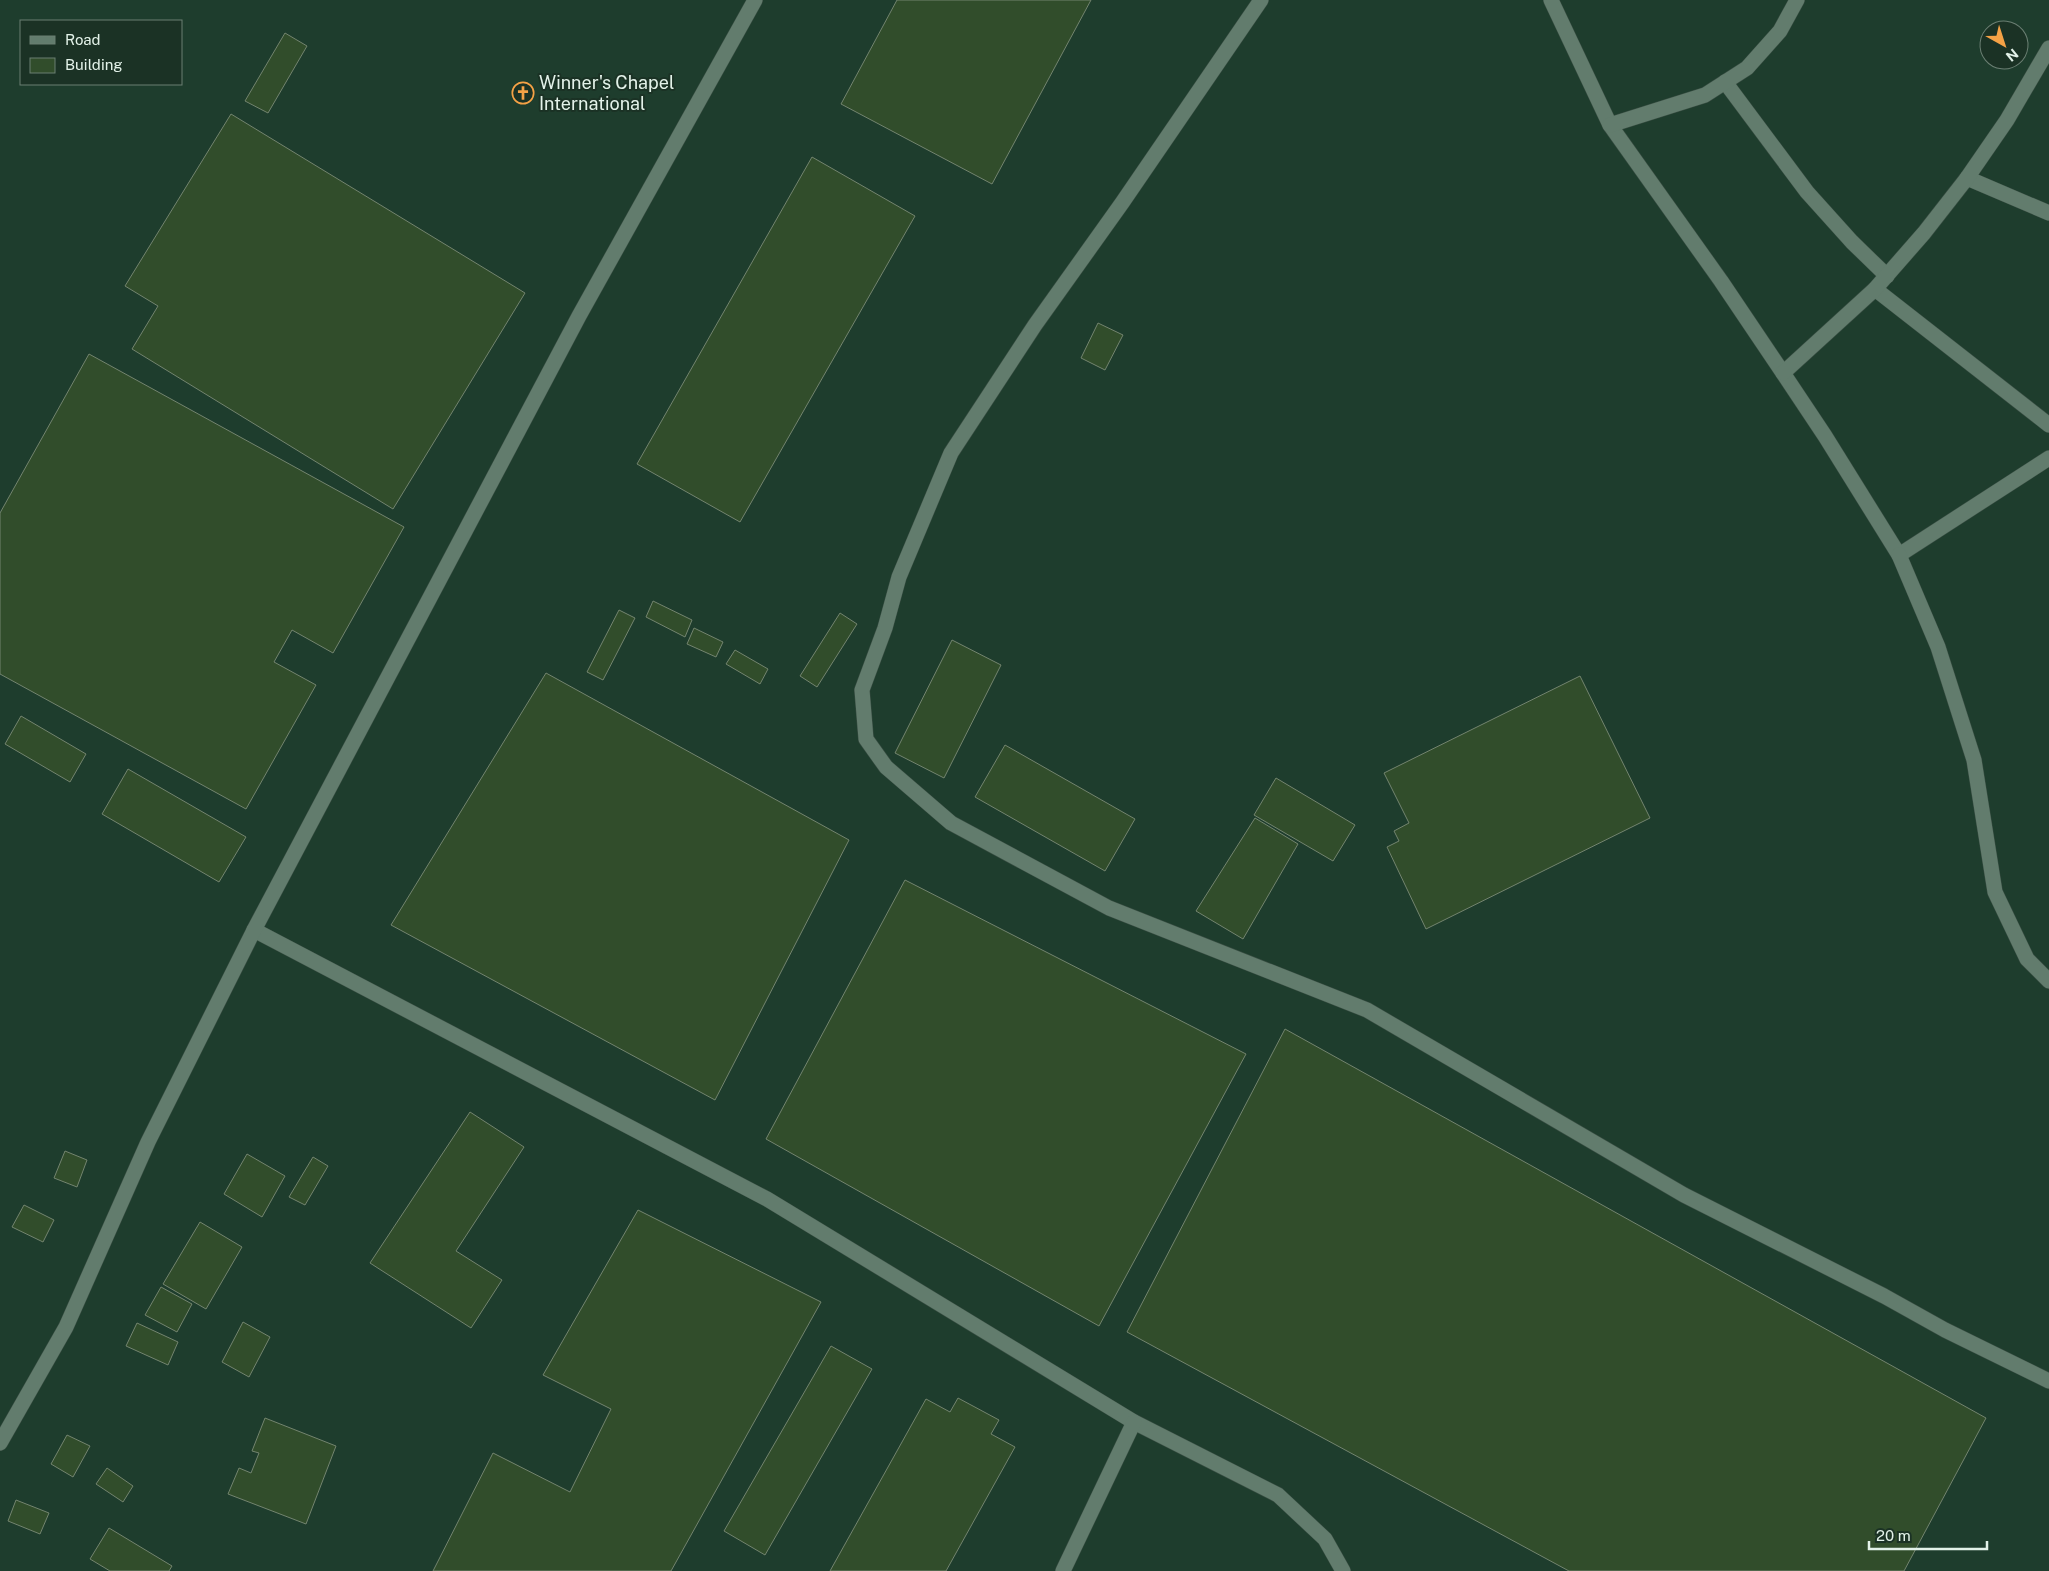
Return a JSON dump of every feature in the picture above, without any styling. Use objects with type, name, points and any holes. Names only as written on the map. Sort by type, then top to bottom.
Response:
[{"type":"street","points":[[0,1443],[66,1327],[148,1142],[254,930],[579,316],[756,0]]},
{"type":"street","points":[[1261,0],[1122,203],[1035,324],[951,453],[899,577],[885,628],[862,690],[866,739],[886,767],[951,823],[1109,908],[1367,1010],[1684,1195],[1884,1296],[1945,1330],[2049,1381]]},
{"type":"street","points":[[1551,0],[1610,125],[1721,281],[1783,373],[1899,555],[1938,647],[1974,760],[1995,892],[2027,959],[2049,981]]},
{"type":"street","points":[[1610,125],[1705,95],[1747,68],[1780,31],[1797,0]]},
{"type":"street","points":[[1783,373],[1887,276],[1967,178],[2043,69],[2049,48]]},
{"type":"street","points":[[1725,82],[1807,192],[1852,242],[1887,276]]},
{"type":"street","points":[[1967,178],[2049,213]]},
{"type":"street","points":[[1875,289],[2049,425]]},
{"type":"street","points":[[1899,555],[2049,458]]},
{"type":"street","points":[[254,930],[767,1199],[1134,1422],[1278,1495],[1325,1539],[1343,1571]]},
{"type":"street","points":[[1063,1571],[1134,1422]]},
{"type":"shaded area","points":[[0,0],[2049,0],[2049,1571],[0,1571]]},
{"type":"building","points":[[897,0],[1091,0],[992,184],[841,104]]},
{"type":"building","points":[[285,33],[307,46],[268,113],[245,101]]},
{"type":"building","points":[[231,114],[525,293],[393,509],[132,349],[158,306],[125,286]]},
{"type":"building","points":[[812,157],[915,216],[740,522],[637,464]]},
{"type":"building","points":[[1098,323],[1123,335],[1105,370],[1081,358]]},
{"type":"building","points":[[89,354],[404,527],[333,653],[292,630],[274,662],[316,685],[246,809],[0,674],[0,513]]},
{"type":"building","points":[[653,601],[692,620],[685,637],[646,617]]},
{"type":"building","points":[[619,610],[635,618],[603,680],[587,672]]},
{"type":"building","points":[[840,613],[857,624],[817,687],[800,676]]},
{"type":"building","points":[[694,628],[723,642],[716,657],[687,644]]},
{"type":"building","points":[[952,640],[1001,665],[944,778],[895,753]]},
{"type":"building","points":[[735,650],[768,669],[760,684],[726,664]]},
{"type":"building","points":[[546,673],[849,840],[715,1100],[391,925]]},
{"type":"building","points":[[1580,676],[1650,818],[1426,929],[1387,847],[1399,841],[1394,831],[1409,823],[1384,773]]},
{"type":"building","points":[[21,716],[86,754],[70,782],[5,744]]},
{"type":"building","points":[[1005,745],[1135,819],[1105,871],[975,797]]},
{"type":"building","points":[[128,769],[246,837],[219,882],[102,814]]},
{"type":"building","points":[[1276,778],[1355,825],[1333,861],[1254,815]]},
{"type":"building","points":[[1255,818],[1298,844],[1243,939],[1196,911]]},
{"type":"building","points":[[905,880],[1246,1054],[1099,1326],[766,1139]]},
{"type":"building","points":[[1285,1029],[1986,1418],[1904,1571],[1569,1571],[1127,1332]]},
{"type":"building","points":[[470,1112],[524,1147],[456,1251],[502,1280],[471,1328],[370,1263]]},
{"type":"building","points":[[65,1151],[87,1160],[77,1187],[54,1178]]},
{"type":"building","points":[[247,1154],[285,1176],[262,1217],[224,1194]]},
{"type":"building","points":[[313,1157],[328,1166],[305,1205],[289,1197]]},
{"type":"building","points":[[24,1205],[54,1220],[43,1242],[12,1227]]},
{"type":"building","points":[[638,1210],[821,1302],[671,1571],[433,1571],[493,1453],[570,1492],[611,1409],[543,1375]]},
{"type":"building","points":[[200,1222],[242,1247],[206,1309],[163,1284]]},
{"type":"building","points":[[161,1287],[192,1304],[177,1332],[145,1315]]},
{"type":"building","points":[[243,1322],[270,1337],[249,1377],[222,1362]]},
{"type":"building","points":[[137,1323],[178,1342],[168,1365],[126,1346]]},
{"type":"building","points":[[831,1346],[872,1369],[765,1555],[724,1531]]},
{"type":"building","points":[[958,1398],[999,1420],[991,1434],[1015,1447],[946,1571],[830,1571],[926,1399],[950,1412]]},
{"type":"building","points":[[265,1418],[336,1446],[306,1524],[228,1494],[239,1468],[251,1473],[259,1453],[252,1451]]},
{"type":"building","points":[[67,1435],[90,1446],[73,1477],[51,1464]]},
{"type":"building","points":[[107,1468],[133,1486],[123,1502],[96,1484]]},
{"type":"building","points":[[16,1500],[49,1513],[40,1534],[8,1521]]},
{"type":"building","points":[[109,1528],[172,1566],[169,1571],[110,1571],[90,1559]]},
{"type":"place","name":"Winner's Chapel International","points":[[523,93]]}]
